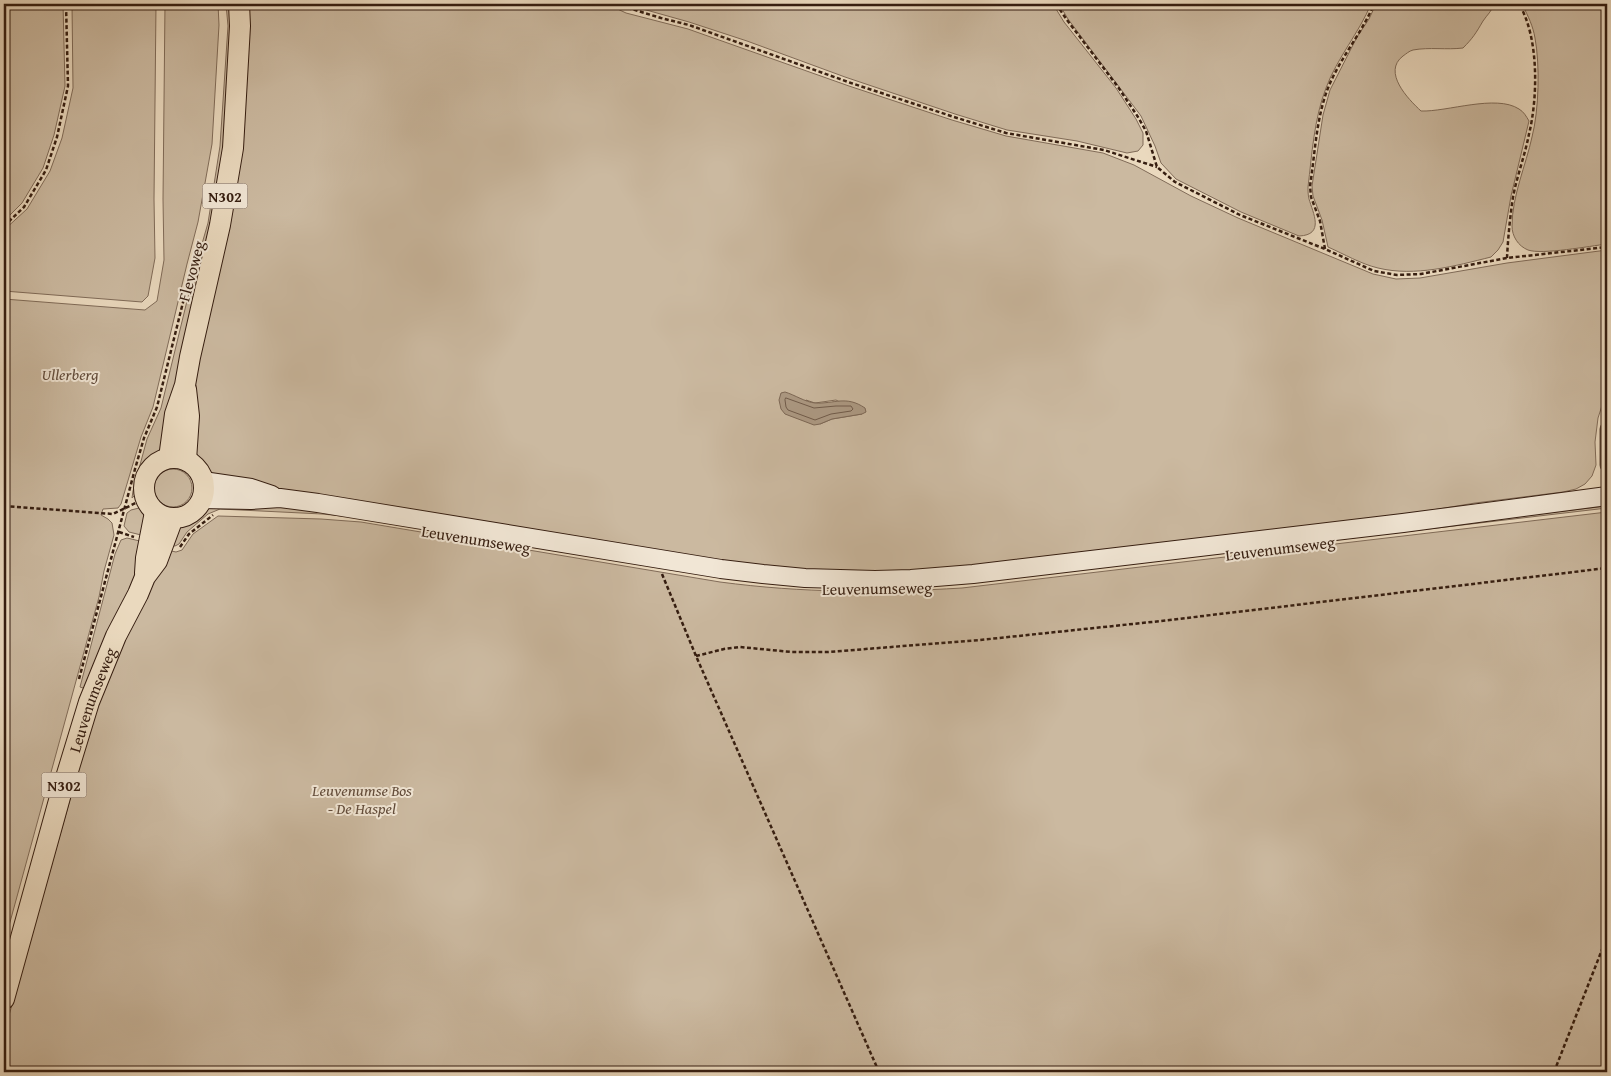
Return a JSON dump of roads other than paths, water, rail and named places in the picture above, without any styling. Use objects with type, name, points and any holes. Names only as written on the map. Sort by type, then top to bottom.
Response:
[{"type":"main road","name":"Flevoweg","points":[[177,459],[189,416],[185,385],[190,357],[220,225],[233,148],[240,36],[238,4]]},
{"type":"main road","points":[[158,510],[180,518],[193,511],[202,490],[200,472],[194,465],[177,459]]},
{"type":"main road","name":"N302","points":[[158,510],[143,490],[144,481],[147,473],[153,466],[177,459]]},
{"type":"main road","name":"Leuvenumseweg","points":[[202,490],[252,500],[280,498],[403,516],[721,569],[805,578],[910,579],[972,574],[1207,547],[1607,496]]},
{"type":"main road","name":"Leuvenumseweg","points":[[4,999],[60,797],[89,702],[116,636],[145,577],[157,561],[158,510]]},
{"type":"street","points":[[1607,429],[1607,465]]},
{"type":"water","points":[[785,392],[815,403],[852,402],[865,408],[866,412],[814,425],[785,414],[781,409],[779,400],[781,393]]},
{"type":"park label","name":"Ullerberg","points":[[70,374]]},
{"type":"park label","name":"Leuvenumse Bos - De Haspel","points":[[362,799]]}]
